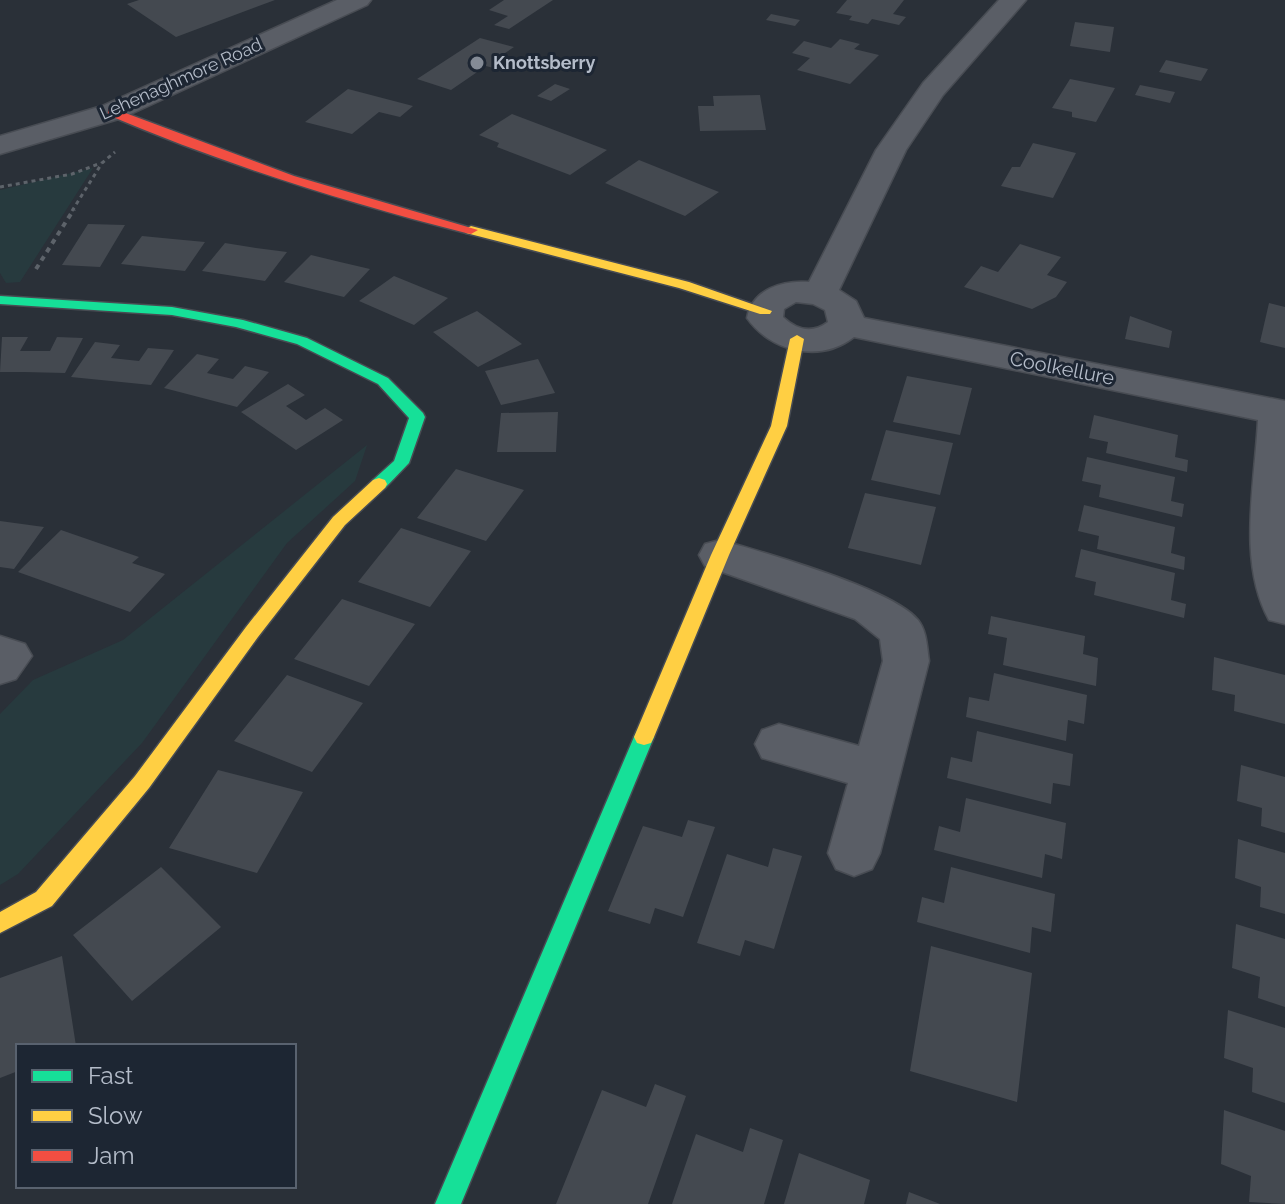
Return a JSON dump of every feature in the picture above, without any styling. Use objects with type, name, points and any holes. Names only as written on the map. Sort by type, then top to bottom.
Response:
[{"type":"street","name":"Lehenaghmore Road","points":[[0,145],[112,112],[358,0]]},
{"type":"street","points":[[820,294],[891,150],[933,89],[1013,0]]},
{"type":"street","points":[[112,112],[156,133],[329,193],[631,270],[765,311]]},
{"type":"street","points":[[820,294],[839,303],[845,310],[846,325],[832,336],[797,339],[776,331],[765,318],[765,311],[775,298],[820,294]]},
{"type":"street","points":[[0,923],[44,899],[142,782],[252,632],[339,521],[401,463],[417,417],[383,381],[302,341],[238,323],[172,311],[8,300]]},
{"type":"street","name":"Coolkellure","points":[[846,325],[1281,413],[1272,555],[1285,608]]},
{"type":"street","points":[[448,1204],[720,555],[779,426],[797,339]]},
{"type":"street","points":[[720,555],[871,607],[902,631],[906,661],[854,853]]},
{"type":"street","points":[[0,654],[9,656],[0,666]]},
{"type":"street","points":[[779,744],[876,771]]},
{"type":"path","points":[[8,300],[102,163],[116,151],[156,133]]},
{"type":"path","points":[[0,187],[72,174],[102,163]]},
{"type":"green space","points":[[93,168],[20,282],[6,283],[0,273],[0,190]]},
{"type":"green space","points":[[367,445],[355,481],[287,543],[142,743],[18,874],[0,885],[0,714],[33,680],[123,640]]},
{"type":"building","points":[[139,0],[275,0],[176,37],[127,4]]},
{"type":"building","points":[[504,0],[553,0],[509,29],[494,25],[508,16],[489,10]]},
{"type":"building","points":[[847,0],[904,0],[893,14],[906,17],[899,25],[872,19],[868,24],[849,20],[852,16],[836,13]]},
{"type":"building","points":[[771,14],[800,20],[795,26],[766,20]]},
{"type":"building","points":[[1075,22],[1114,27],[1110,52],[1070,46]]},
{"type":"building","name":"Knottsberry","points":[[480,38],[514,47],[502,55],[517,59],[501,70],[486,66],[451,90],[417,79]]},
{"type":"building","points":[[840,39],[860,44],[854,49],[879,55],[850,84],[797,70],[810,58],[792,53],[804,41],[831,48]]},
{"type":"building","points":[[1166,60],[1208,69],[1201,81],[1159,72]]},
{"type":"building","points":[[1070,79],[1115,88],[1096,122],[1072,117],[1072,112],[1052,108]]},
{"type":"building","points":[[555,84],[570,89],[551,101],[537,96]]},
{"type":"building","points":[[1140,85],[1175,92],[1170,103],[1135,95]]},
{"type":"building","points":[[348,89],[413,106],[400,117],[379,112],[352,134],[305,122]]},
{"type":"building","points":[[760,95],[766,130],[700,131],[698,106],[714,106],[713,96]]},
{"type":"building","points":[[512,114],[607,150],[570,175],[497,147],[499,143],[479,135]]},
{"type":"building","points":[[1033,143],[1076,153],[1053,198],[1001,186],[1012,167],[1020,167]]},
{"type":"building","points":[[639,160],[719,192],[685,216],[605,183]]},
{"type":"building","points":[[88,224],[125,225],[100,267],[62,265]]},
{"type":"building","points":[[142,236],[205,242],[185,271],[121,264]]},
{"type":"building","points":[[225,243],[287,252],[265,281],[202,271]]},
{"type":"building","points":[[1020,244],[1061,257],[1047,275],[1067,282],[1056,297],[1032,309],[964,287],[981,266],[998,272]]},
{"type":"building","points":[[311,255],[370,269],[344,297],[284,282]]},
{"type":"building","points":[[394,276],[448,298],[414,325],[359,301]]},
{"type":"building","points":[[1269,303],[1285,307],[1285,348],[1260,342]]},
{"type":"building","points":[[477,311],[522,344],[478,367],[433,332]]},
{"type":"building","points":[[1130,316],[1172,331],[1169,348],[1125,339]]},
{"type":"building","points":[[2,337],[28,337],[20,351],[50,351],[57,337],[83,338],[65,373],[0,372]]},
{"type":"building","points":[[95,342],[120,345],[111,358],[139,361],[148,348],[174,350],[151,385],[71,377]]},
{"type":"building","points":[[197,354],[219,359],[207,373],[233,379],[245,366],[269,372],[237,407],[164,388]]},
{"type":"building","points":[[538,359],[555,393],[501,405],[485,371]]},
{"type":"building","points":[[907,376],[972,388],[960,435],[893,422]]},
{"type":"building","points":[[288,384],[305,395],[286,406],[306,420],[325,408],[343,420],[296,450],[241,412]]},
{"type":"building","points":[[558,412],[556,452],[497,452],[501,413]]},
{"type":"building","points":[[1094,415],[1178,435],[1175,457],[1188,460],[1187,472],[1106,453],[1108,442],[1089,438]]},
{"type":"building","points":[[886,430],[953,443],[940,495],[871,480]]},
{"type":"building","points":[[1087,457],[1175,477],[1171,501],[1184,504],[1182,517],[1099,497],[1101,485],[1082,481]]},
{"type":"building","points":[[456,469],[524,490],[486,541],[417,518]]},
{"type":"building","points":[[865,493],[936,507],[921,565],[848,548]]},
{"type":"building","points":[[1084,505],[1175,527],[1171,553],[1185,557],[1184,570],[1097,549],[1099,536],[1078,531]]},
{"type":"building","points":[[0,521],[44,527],[14,569],[0,567]]},
{"type":"building","points":[[401,528],[471,551],[430,607],[358,582]]},
{"type":"building","points":[[61,530],[139,557],[132,563],[165,574],[130,612],[18,572]]},
{"type":"building","points":[[1081,549],[1175,573],[1171,600],[1186,604],[1184,618],[1094,595],[1096,582],[1075,577]]},
{"type":"building","points":[[342,599],[415,624],[369,686],[294,659]]},
{"type":"building","points":[[991,616],[1085,636],[1083,654],[1098,658],[1096,686],[1003,665],[1007,638],[988,634]]},
{"type":"building","points":[[1214,657],[1285,675],[1285,724],[1234,711],[1235,695],[1212,690]]},
{"type":"building","points":[[994,673],[1087,695],[1084,724],[1068,720],[1066,741],[966,717],[969,697],[989,701]]},
{"type":"building","points":[[287,675],[363,703],[312,772],[234,741]]},
{"type":"building","points":[[977,731],[1073,754],[1070,786],[1053,783],[1051,804],[947,778],[951,757],[972,762]]},
{"type":"building","points":[[1241,765],[1285,777],[1285,833],[1261,826],[1262,808],[1237,801]]},
{"type":"building","points":[[218,770],[303,792],[257,873],[169,848]]},
{"type":"building","points":[[966,798],[1066,823],[1062,859],[1045,854],[1042,878],[934,850],[939,826],[960,832]]},
{"type":"building","points":[[688,820],[715,827],[683,917],[655,908],[650,924],[608,911],[643,826],[682,837]]},
{"type":"building","points":[[1238,839],[1285,853],[1285,914],[1260,907],[1261,887],[1235,878]]},
{"type":"building","points":[[773,848],[802,856],[774,949],[745,940],[740,956],[697,943],[727,854],[768,867]]},
{"type":"building","points":[[161,867],[221,927],[132,1001],[73,935]]},
{"type":"building","points":[[951,867],[1055,894],[1051,932],[1032,927],[1030,953],[917,922],[922,897],[944,903]]},
{"type":"building","points":[[1236,924],[1285,939],[1285,1007],[1258,998],[1260,977],[1232,968]]},
{"type":"building","points":[[931,946],[1032,973],[1017,1102],[910,1071]]},
{"type":"building","points":[[62,956],[76,1044],[16,1044],[16,1072],[0,1078],[0,978]]},
{"type":"building","points":[[1228,1010],[1285,1028],[1285,1103],[1252,1092],[1253,1068],[1224,1058]]},
{"type":"building","points":[[655,1084],[686,1096],[648,1204],[556,1204],[602,1090],[646,1107]]},
{"type":"building","points":[[1224,1110],[1285,1131],[1285,1204],[1249,1202],[1251,1176],[1221,1164]]},
{"type":"building","points":[[750,1128],[783,1140],[764,1204],[672,1204],[696,1134],[743,1152]]},
{"type":"building","points":[[799,1153],[870,1180],[864,1204],[784,1204]]},
{"type":"building","points":[[909,1192],[940,1204],[906,1204]]},
{"type":"traffic: fast","points":[[0,300],[172,311],[238,323],[302,341],[383,381],[417,417],[401,463],[379,484]]},
{"type":"traffic: fast","points":[[448,1204],[644,737]]},
{"type":"traffic: slow","points":[[471,230],[684,285],[765,311]]},
{"type":"traffic: slow","points":[[644,737],[720,555],[779,426],[797,339]]},
{"type":"traffic: slow","points":[[0,923],[44,899],[142,782],[252,632],[339,521],[379,484]]},
{"type":"traffic: jam","points":[[112,112],[200,148],[289,179],[471,230]]},
{"type":"place","name":"Knottsberry","points":[[477,63]]}]
